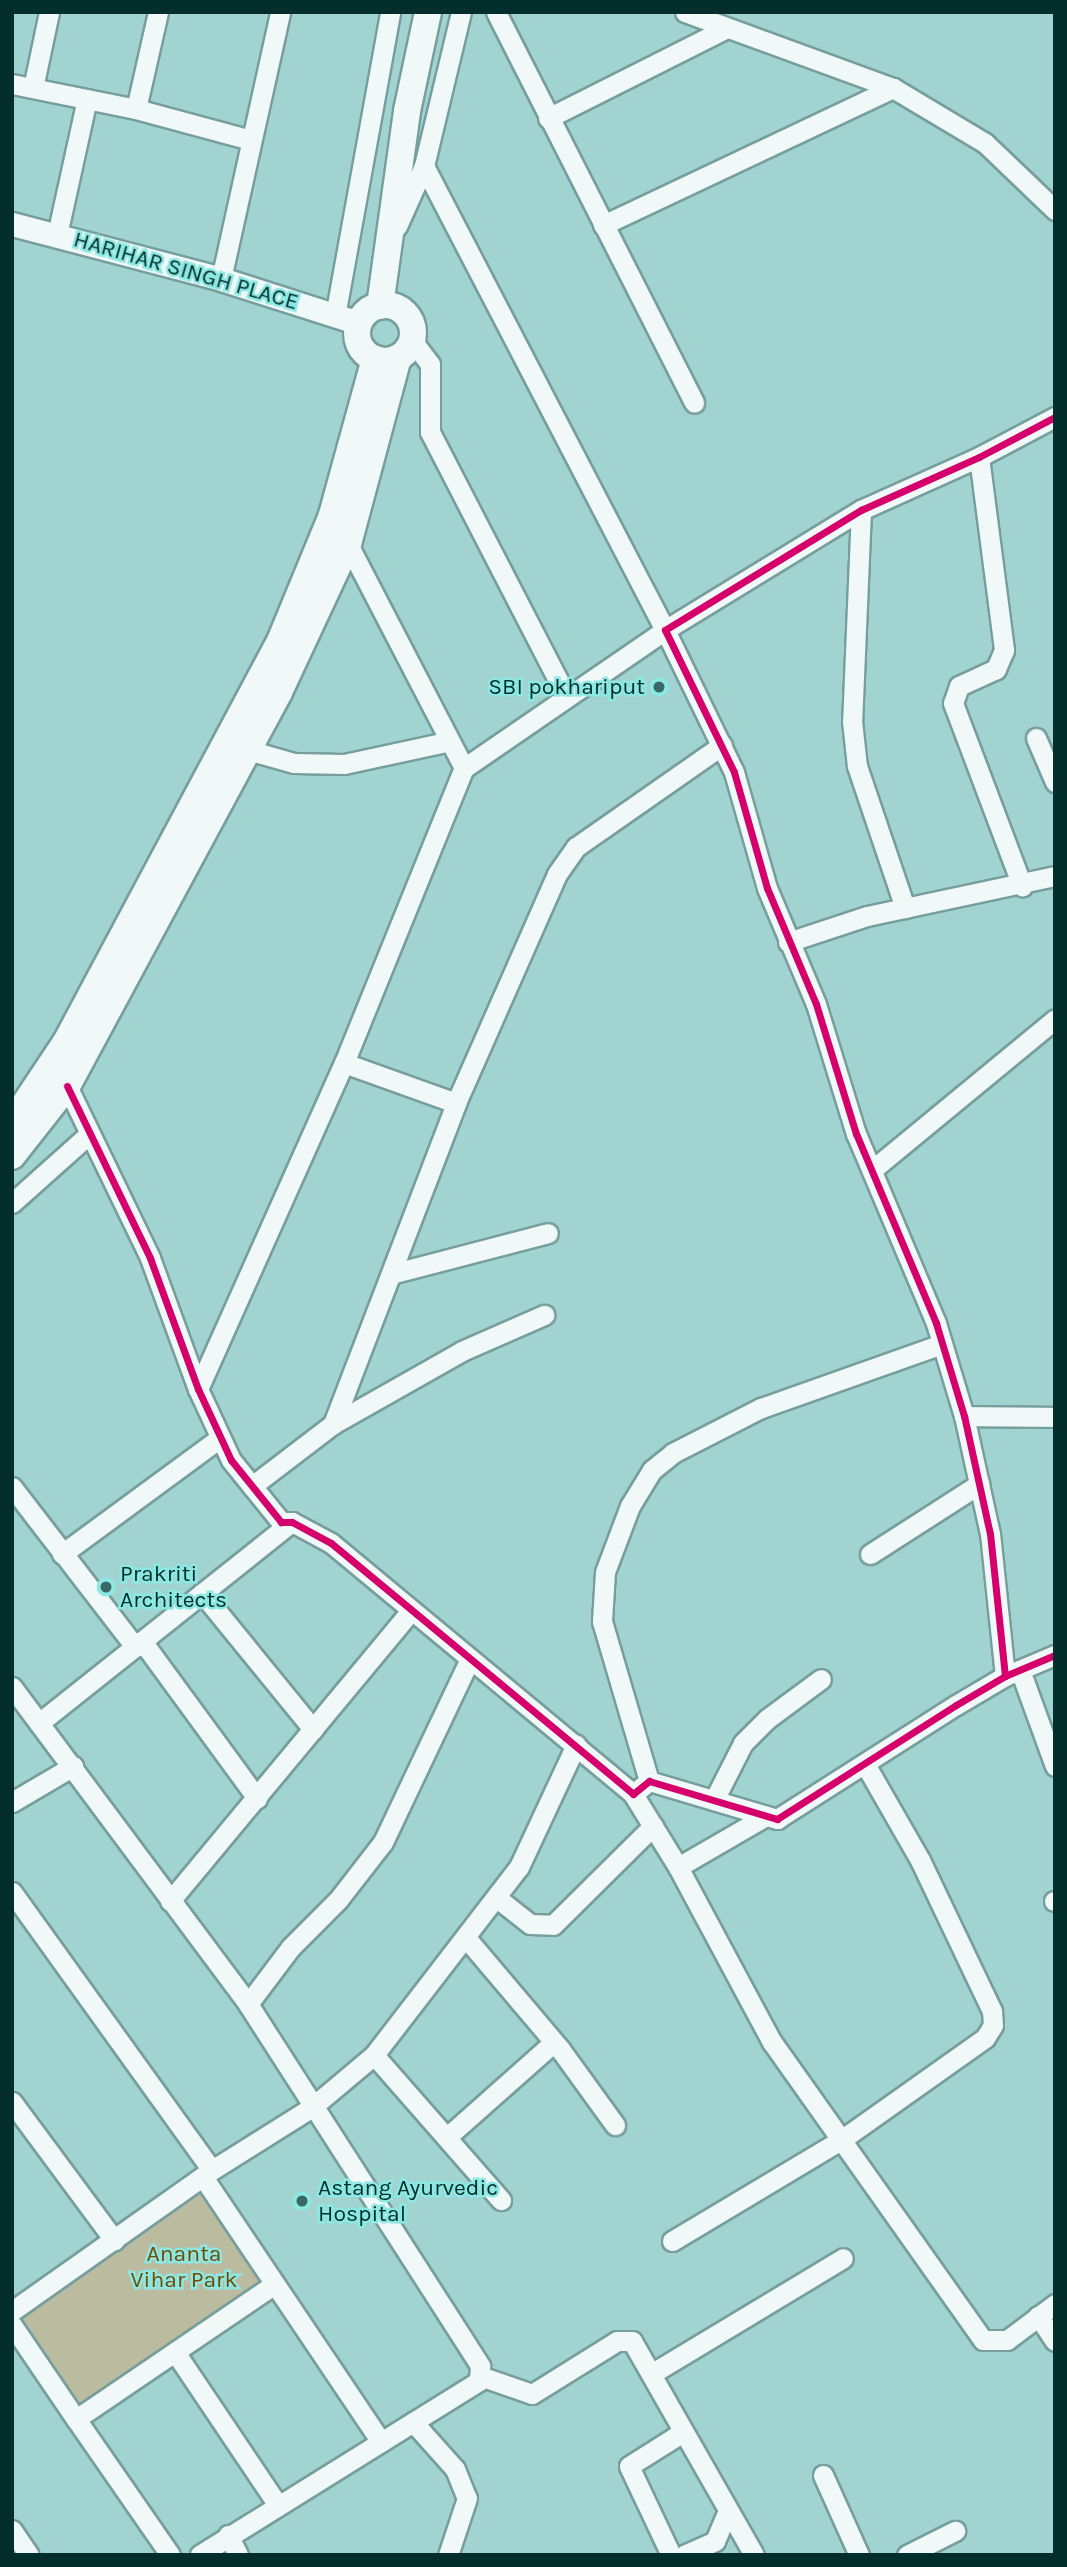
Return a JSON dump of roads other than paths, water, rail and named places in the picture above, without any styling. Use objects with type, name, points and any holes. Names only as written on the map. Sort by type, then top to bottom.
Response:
[{"type":"main road","points":[[380,306],[407,110],[428,12]]},
{"type":"main road","points":[[12,1156],[67,1086],[248,750],[348,544],[406,316],[380,306],[347,319],[358,342],[395,352]]},
{"type":"main road","points":[[12,1123],[66,1042],[281,639],[395,352]]},
{"type":"street","points":[[33,88],[49,12]]},
{"type":"street","points":[[136,110],[158,12]]},
{"type":"street","points":[[221,279],[279,12]]},
{"type":"street","points":[[347,319],[390,12]]},
{"type":"street","points":[[389,245],[424,166],[461,12]]},
{"type":"street","points":[[496,12],[694,403]]},
{"type":"street","points":[[685,12],[725,29],[893,88],[985,143],[1051,200]]},
{"type":"street","points":[[548,118],[725,29]]},
{"type":"street","points":[[12,84],[136,110],[251,140]]},
{"type":"street","points":[[603,225],[893,88]]},
{"type":"street","points":[[57,235],[87,99]]},
{"type":"street","points":[[424,166],[722,745],[788,942],[816,1004],[828,1054],[942,1344],[964,1416],[990,1534],[1012,1673],[1055,1766]]},
{"type":"street","name":"HARIHAR SINGH PLACE","points":[[12,223],[221,279],[347,319]]},
{"type":"street","points":[[395,352],[430,364],[430,432],[566,695]]},
{"type":"street","points":[[198,1389],[344,1063],[464,768],[566,695],[665,630],[861,510],[979,457],[1055,417]]},
{"type":"street","points":[[979,457],[1004,650],[1001,663],[989,674],[958,686],[953,703],[1022,886]]},
{"type":"street","points":[[861,510],[852,721],[857,766],[905,908]]},
{"type":"street","points":[[348,544],[464,768]]},
{"type":"street","points":[[1036,738],[1055,782]]},
{"type":"street","points":[[248,750],[294,763],[344,764],[450,741]]},
{"type":"street","points":[[333,1424],[456,1103],[557,874],[576,847],[722,745]]},
{"type":"street","points":[[788,942],[905,908],[1022,886],[1055,876]]},
{"type":"street","points":[[873,1170],[1055,1019]]},
{"type":"street","points":[[344,1063],[456,1103]]},
{"type":"street","points":[[67,1086],[88,1135],[150,1258],[198,1389],[220,1437],[252,1486],[281,1522],[292,1522],[331,1543],[469,1661],[576,1745],[641,1788],[713,1800],[766,1816],[785,1815],[1012,1673],[1055,1655]]},
{"type":"street","points":[[12,1203],[88,1135]]},
{"type":"street","points":[[391,1274],[548,1233]]},
{"type":"street","points":[[252,1486],[333,1424],[462,1351],[544,1315]]},
{"type":"street","points":[[942,1344],[761,1408],[673,1453],[652,1470],[630,1506],[605,1572],[602,1621],[641,1788],[653,1826],[678,1867],[772,2042],[983,2340],[1007,2340],[1055,2304]]},
{"type":"street","points":[[964,1416],[1055,1417]]},
{"type":"street","points":[[62,1554],[220,1437]]},
{"type":"street","points":[[870,1554],[979,1483]]},
{"type":"street","points":[[12,1487],[62,1554],[138,1644],[257,1798]]},
{"type":"street","points":[[39,1723],[292,1522]]},
{"type":"street","points":[[202,1593],[313,1729]]},
{"type":"street","points":[[170,1901],[411,1611]]},
{"type":"street","points":[[248,2004],[290,1947],[338,1900],[383,1842],[469,1661]]},
{"type":"street","points":[[713,1800],[743,1743],[767,1718],[821,1679]]},
{"type":"street","points":[[12,1687],[248,2004],[311,2108],[480,2366],[480,2381],[228,2535],[200,2555]]},
{"type":"street","points":[[12,2311],[207,2173],[311,2108],[374,2055],[467,1939],[519,1867],[576,1745]]},
{"type":"street","points":[[672,2241],[841,2140],[985,2038],[993,2025],[992,2011],[920,1860],[865,1764]]},
{"type":"street","points":[[12,1802],[73,1766]]},
{"type":"street","points":[[678,1867],[766,1816]]},
{"type":"street","points":[[497,1898],[530,1924],[553,1925],[653,1826]]},
{"type":"street","points":[[12,1892],[207,2173],[275,2284],[382,2442]]},
{"type":"street","points":[[467,1939],[554,2042],[615,2125]]},
{"type":"street","points":[[447,2137],[554,2042]]},
{"type":"street","points":[[374,2055],[501,2200]]},
{"type":"street","points":[[12,2102],[114,2240]]},
{"type":"street","points":[[651,2374],[843,2258]]},
{"type":"street","points":[[76,2419],[275,2284]]},
{"type":"street","points":[[1038,2316],[1055,2341]]},
{"type":"street","points":[[12,2325],[170,2555]]},
{"type":"street","points":[[480,2376],[532,2394],[617,2341],[632,2341],[754,2555]]},
{"type":"street","points":[[175,2352],[278,2505]]},
{"type":"street","points":[[413,2423],[455,2469],[467,2498],[448,2555]]},
{"type":"street","points":[[671,2555],[629,2466],[683,2432]]},
{"type":"street","points":[[823,2474],[859,2555]]},
{"type":"street","points":[[684,2555],[715,2541],[728,2511]]},
{"type":"street","points":[[12,2530],[29,2555]]},
{"type":"street","points":[[907,2555],[955,2531]]},
{"type":"street","points":[[228,2535],[238,2555]]},
{"type":"place","name":"SBI pokhariput","points":[[659,687]]},
{"type":"place","name":"Prakriti Architects","points":[[106,1587]]},
{"type":"place","name":"Astang Ayurvedic Hospital","points":[[302,2201]]},
{"type":"park label","name":"Ananta Vihar Park","points":[[184,2267]]}]
